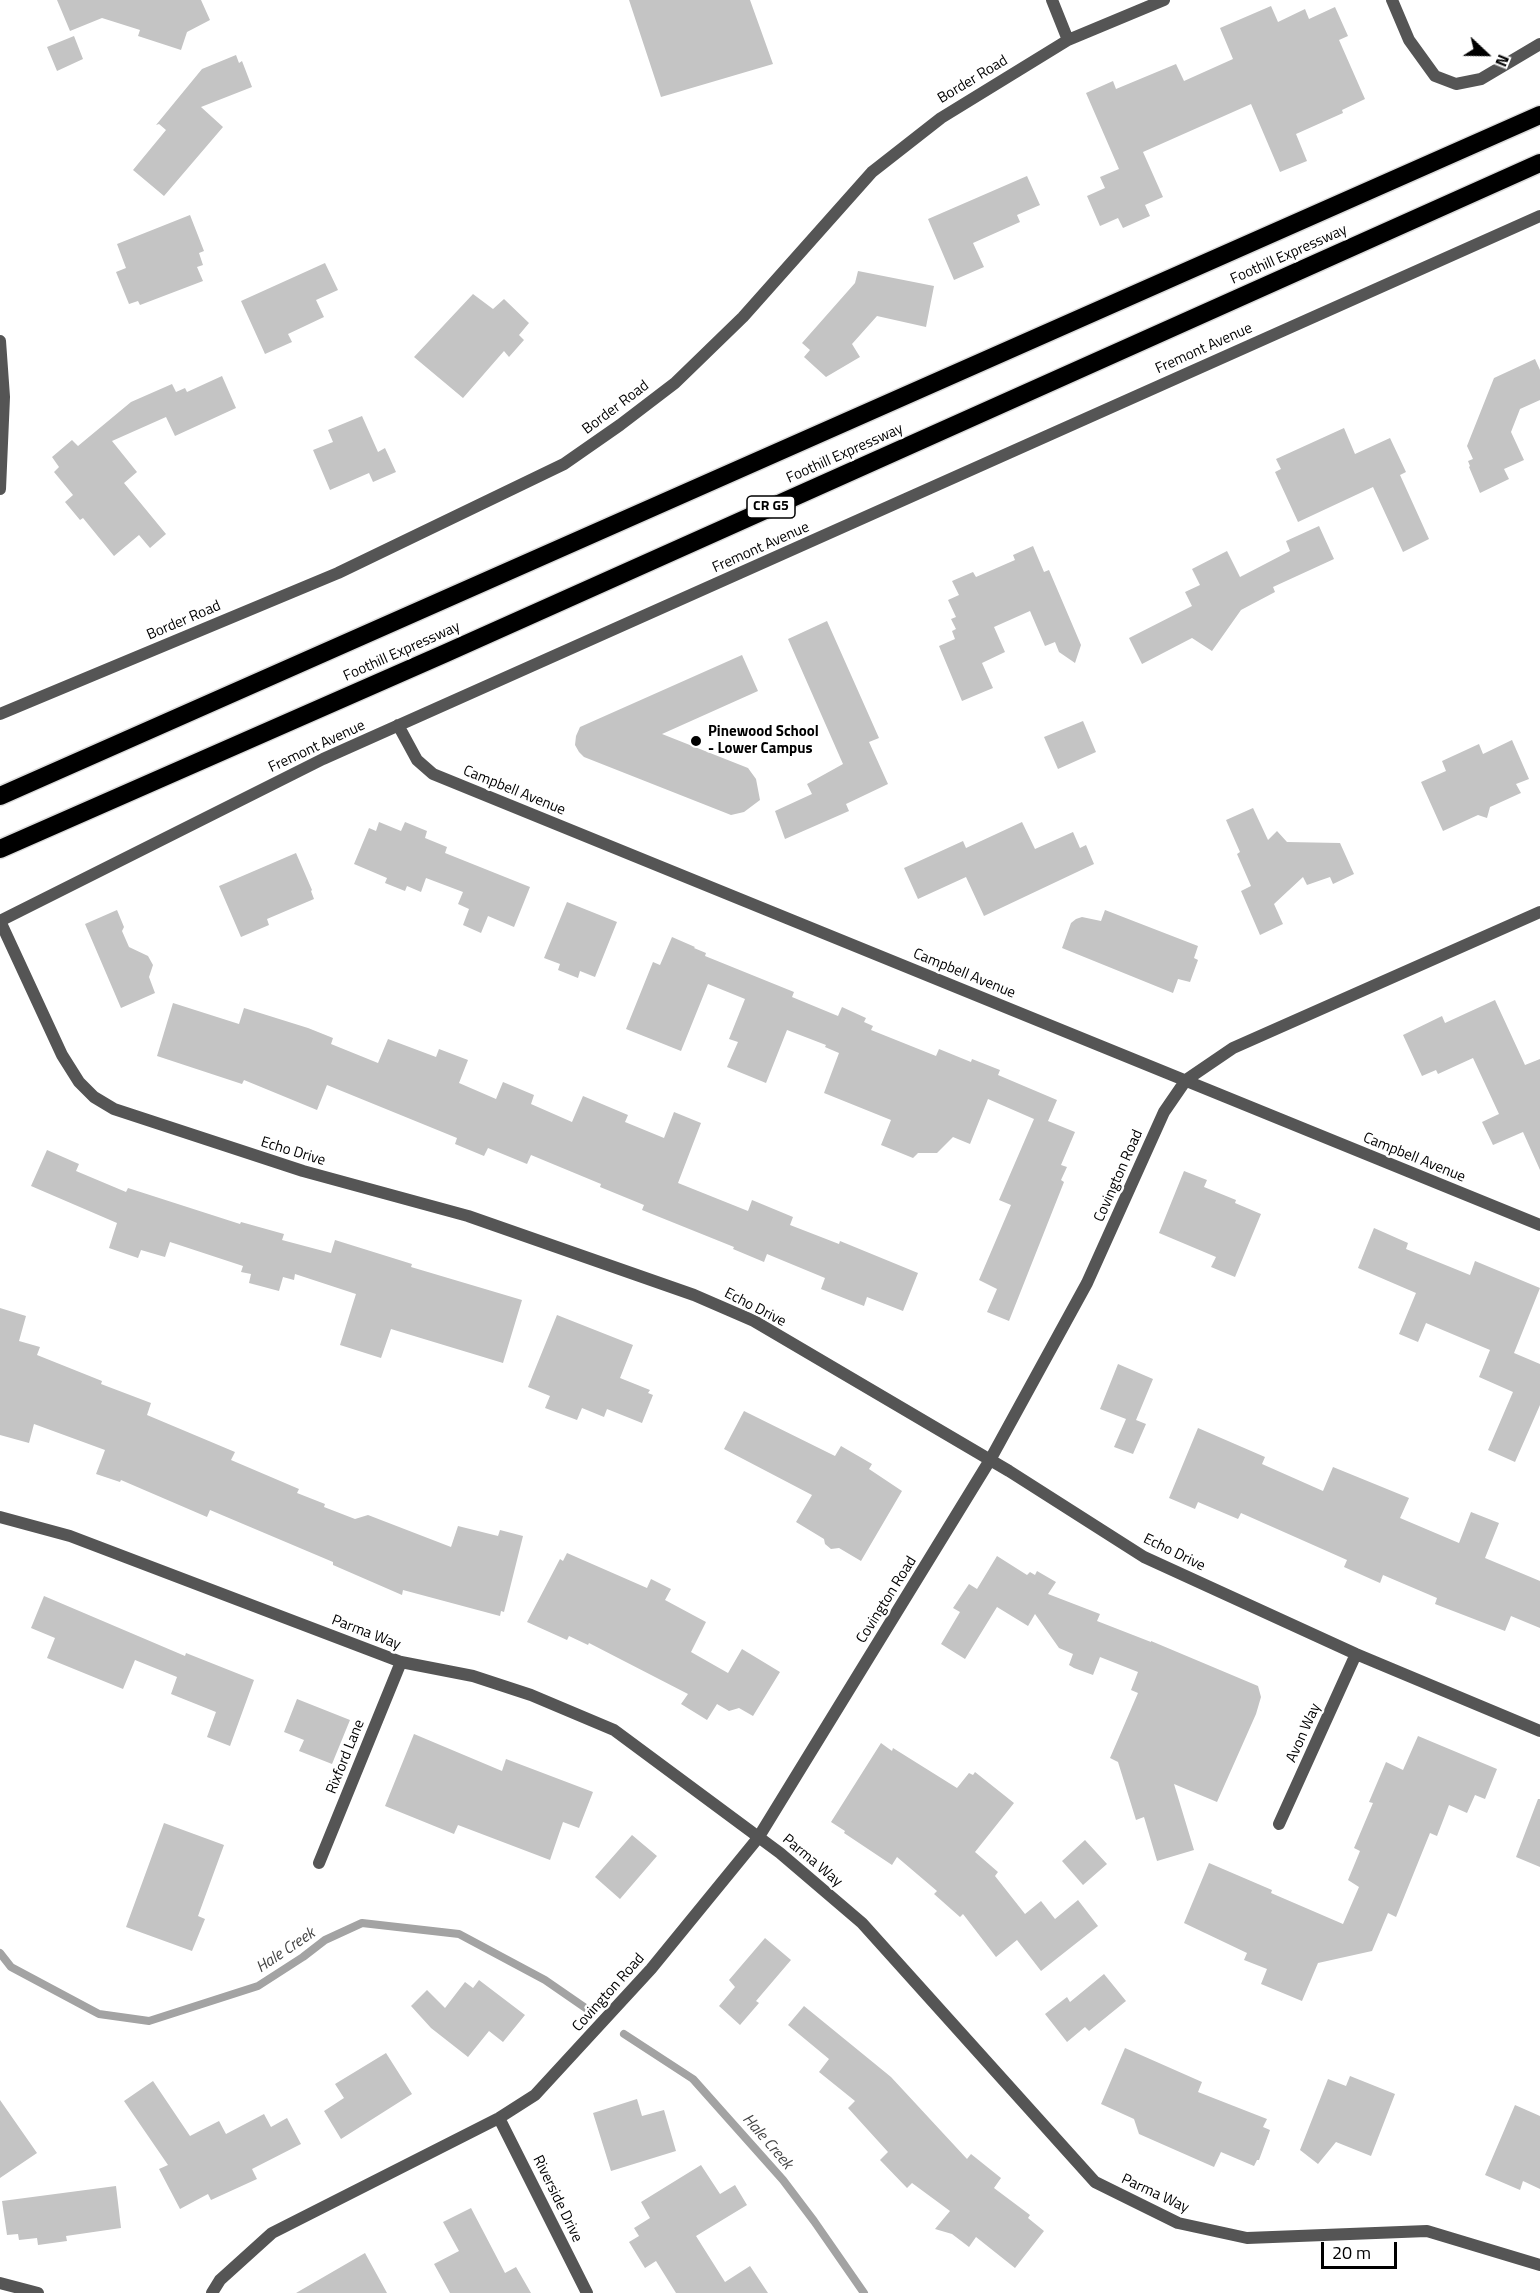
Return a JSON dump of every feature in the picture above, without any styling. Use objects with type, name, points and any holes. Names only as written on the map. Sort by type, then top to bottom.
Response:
[{"type":"highway","name":"Foothill Expressway","points":[[0,796],[135,734],[1540,115]]},
{"type":"highway","name":"Foothill Expressway","points":[[0,849],[446,653],[1540,163]]},
{"type":"street","points":[[1052,0],[1068,40]]},
{"type":"street","name":"Border Road","points":[[0,714],[334,575],[564,464],[675,383],[743,317],[872,172],[940,118],[1068,40],[1164,0]]},
{"type":"street","points":[[1392,0],[1409,40],[1435,76],[1456,84],[1481,79],[1540,44]]},
{"type":"street","name":"Fremont Avenue","points":[[0,921],[323,759],[1540,216]]},
{"type":"street","points":[[0,341],[4,397],[0,489]]},
{"type":"street","name":"Campbell Avenue","points":[[398,725],[417,760],[433,774],[1540,1226]]},
{"type":"street","name":"Covington Road","points":[[212,2293],[220,2280],[272,2233],[499,2118],[535,2095],[651,1969],[758,1838],[990,1460],[1088,1283],[1164,1112],[1186,1080],[1233,1048],[1540,912]]},
{"type":"street","name":"Echo Drive","points":[[0,921],[68,1064],[79,1082],[114,1110],[303,1171],[468,1216],[694,1295],[754,1322],[990,1460],[1144,1557],[1356,1654],[1540,1731]]},
{"type":"street","name":"Parma Way","points":[[0,1517],[70,1536],[402,1662],[473,1676],[522,1691],[614,1730],[780,1853],[862,1923],[1095,2182],[1178,2223],[1247,2238],[1427,2231],[1540,2265]]},
{"type":"street","name":"Avon Way","points":[[1279,1824],[1356,1654]]},
{"type":"street","name":"Rixford Lane","points":[[319,1863],[402,1662]]},
{"type":"street","name":"Riverside Drive","points":[[499,2118],[587,2293]]},
{"type":"street","points":[[0,2283],[38,2293]]},
{"type":"building","points":[[57,0],[201,0],[210,20],[187,32],[181,50],[138,36],[140,30],[102,18],[70,31]]},
{"type":"building","points":[[629,0],[750,0],[773,64],[661,97]]},
{"type":"building","points":[[1271,6],[1278,22],[1305,9],[1309,19],[1335,7],[1348,36],[1339,40],[1365,99],[1342,110],[1343,113],[1296,134],[1307,161],[1280,172],[1251,104],[1143,152],[1163,197],[1145,205],[1150,216],[1123,228],[1118,218],[1100,226],[1087,196],[1105,188],[1100,177],[1119,169],[1086,93],[1113,81],[1116,89],[1176,64],[1184,81],[1233,59],[1220,28]]},
{"type":"building","points":[[74,36],[83,59],[57,71],[47,47]]},
{"type":"building","points":[[236,55],[239,63],[242,61],[252,87],[201,107],[223,127],[164,196],[133,170],[166,130],[159,124],[156,125],[202,69]]},
{"type":"building","points":[[1027,176],[1040,205],[1017,215],[1020,222],[973,243],[984,267],[954,280],[928,219]]},
{"type":"building","points":[[190,215],[204,251],[199,253],[203,265],[197,267],[203,281],[140,305],[138,301],[129,304],[116,272],[126,268],[117,244]]},
{"type":"building","points":[[325,263],[338,290],[316,300],[324,317],[288,334],[292,342],[265,354],[241,301]]},
{"type":"building","points":[[858,271],[934,286],[926,327],[877,316],[852,344],[860,357],[826,377],[804,357],[810,350],[802,343],[855,283]]},
{"type":"building","points":[[473,294],[493,309],[504,299],[529,323],[519,335],[524,340],[509,357],[504,351],[463,398],[414,357]]},
{"type":"building","points":[[1535,359],[1540,370],[1540,400],[1520,409],[1511,432],[1524,460],[1504,469],[1509,479],[1480,493],[1469,467],[1468,461],[1473,459],[1467,446],[1494,378]]},
{"type":"building","points":[[222,376],[236,408],[175,436],[166,417],[112,441],[137,472],[124,483],[166,534],[150,548],[139,535],[114,556],[83,518],[80,520],[65,502],[73,495],[54,472],[59,467],[52,457],[72,440],[78,446],[131,402],[172,384],[176,392],[185,388],[187,392]]},
{"type":"building","points":[[362,416],[378,452],[385,448],[396,472],[373,482],[369,473],[330,490],[313,450],[333,442],[328,430]]},
{"type":"building","points":[[1344,428],[1355,454],[1390,438],[1406,472],[1400,475],[1429,539],[1403,552],[1373,487],[1298,522],[1275,472],[1281,469],[1276,459]]},
{"type":"building","points":[[1319,526],[1334,559],[1273,587],[1275,592],[1241,610],[1212,651],[1192,638],[1142,664],[1129,638],[1192,606],[1185,592],[1200,585],[1192,569],[1227,551],[1240,577],[1290,551],[1286,541]]},
{"type":"building","points":[[1033,546],[1044,572],[1049,570],[1081,645],[1075,663],[1059,652],[1055,642],[1045,646],[1030,611],[994,627],[1005,652],[982,663],[993,688],[962,701],[939,646],[955,639],[952,631],[956,629],[951,619],[956,617],[948,600],[959,595],[952,581],[973,572],[976,577],[1015,560],[1013,555]]},
{"type":"building","points":[[827,621],[879,738],[869,742],[888,784],[846,804],[849,811],[785,839],[775,811],[812,794],[807,784],[843,764],[788,639]]},
{"type":"building","points":[[742,655],[758,691],[662,734],[748,768],[756,779],[760,800],[744,812],[731,815],[584,757],[575,745],[580,727]]},
{"type":"building","points":[[1083,721],[1096,752],[1058,769],[1044,737]]},
{"type":"building","points":[[1512,740],[1529,779],[1516,784],[1521,793],[1490,807],[1487,818],[1478,815],[1443,831],[1421,782],[1446,771],[1442,761],[1479,744],[1483,754]]},
{"type":"building","points":[[1253,808],[1268,840],[1277,831],[1287,842],[1340,843],[1354,874],[1333,884],[1330,877],[1307,885],[1303,877],[1274,904],[1283,924],[1260,935],[1241,891],[1251,886],[1226,820]]},
{"type":"building","points":[[379,822],[401,831],[405,822],[427,831],[425,838],[447,847],[445,853],[530,887],[514,927],[488,916],[481,933],[463,925],[469,909],[458,904],[463,892],[426,878],[421,892],[407,886],[405,891],[385,883],[387,878],[354,864],[369,828],[376,831]]},
{"type":"building","points":[[1022,822],[1035,849],[1073,832],[1080,848],[1086,845],[1094,864],[984,916],[966,877],[918,899],[904,868],[963,841],[966,848]]},
{"type":"building","points":[[296,853],[314,899],[267,919],[269,925],[241,937],[219,886]]},
{"type":"building","points":[[567,902],[617,922],[595,977],[580,971],[578,978],[558,970],[560,964],[544,958]]},
{"type":"building","points":[[117,910],[129,947],[148,956],[153,965],[149,977],[155,993],[121,1008],[85,924]]},
{"type":"building","points":[[1105,910],[1198,946],[1194,958],[1198,960],[1190,982],[1178,979],[1173,993],[1062,948],[1071,923],[1082,917],[1101,921]]},
{"type":"building","points":[[672,937],[706,953],[705,956],[794,992],[792,997],[838,1016],[842,1007],[866,1018],[864,1022],[873,1026],[871,1030],[936,1056],[939,1049],[971,1062],[972,1059],[1000,1070],[998,1075],[1057,1100],[1048,1121],[1075,1132],[1061,1165],[1067,1167],[1061,1180],[1064,1182],[1009,1321],[987,1312],[997,1289],[979,1280],[1011,1205],[999,1200],[1034,1119],[988,1099],[970,1144],[953,1137],[937,1153],[918,1153],[913,1158],[881,1145],[891,1120],[824,1093],[839,1053],[825,1047],[826,1045],[787,1030],[766,1083],[727,1067],[738,1042],[729,1039],[745,999],[708,984],[681,1051],[626,1029],[653,962],[660,965]]},
{"type":"building","points":[[1495,1000],[1525,1065],[1540,1059],[1540,1170],[1523,1132],[1493,1145],[1482,1122],[1499,1114],[1473,1058],[1438,1074],[1436,1070],[1422,1076],[1403,1035],[1442,1016],[1445,1023]]},
{"type":"building","points":[[173,1003],[239,1024],[244,1008],[333,1038],[331,1044],[378,1063],[388,1039],[436,1057],[439,1049],[468,1060],[459,1083],[496,1099],[503,1082],[534,1095],[531,1104],[572,1122],[583,1096],[628,1115],[625,1122],[664,1138],[674,1112],[701,1123],[678,1183],[748,1211],[752,1200],[793,1217],[790,1225],[839,1244],[840,1241],[918,1273],[903,1311],[867,1297],[864,1306],[821,1289],[825,1278],[767,1254],[764,1262],[733,1249],[734,1247],[642,1210],[644,1205],[600,1187],[601,1184],[531,1155],[527,1164],[488,1148],[484,1156],[455,1144],[457,1138],[327,1085],[317,1110],[244,1080],[242,1084],[157,1056]]},
{"type":"building","points":[[47,1150],[79,1164],[76,1171],[126,1192],[128,1188],[240,1224],[241,1222],[284,1234],[282,1240],[331,1253],[335,1240],[412,1264],[411,1267],[522,1300],[503,1363],[391,1329],[381,1358],[340,1345],[356,1294],[295,1274],[294,1280],[283,1277],[279,1291],[249,1283],[251,1274],[241,1272],[243,1266],[170,1242],[165,1257],[141,1250],[138,1258],[109,1248],[117,1223],[31,1186]]},
{"type":"building","points":[[1184,1171],[1207,1180],[1204,1187],[1236,1200],[1235,1203],[1261,1214],[1235,1277],[1211,1267],[1216,1257],[1159,1233]]},
{"type":"building","points":[[1374,1228],[1408,1243],[1406,1249],[1470,1275],[1475,1261],[1540,1288],[1514,1353],[1540,1364],[1540,1405],[1515,1462],[1488,1450],[1513,1392],[1479,1377],[1490,1350],[1426,1323],[1418,1342],[1399,1334],[1416,1293],[1358,1268]]},
{"type":"building","points":[[0,1308],[26,1316],[19,1341],[40,1347],[37,1355],[102,1381],[101,1384],[151,1403],[147,1415],[235,1452],[231,1460],[299,1489],[297,1493],[325,1504],[324,1507],[355,1519],[368,1515],[451,1547],[458,1526],[498,1536],[500,1530],[523,1536],[504,1612],[501,1611],[500,1616],[403,1590],[402,1595],[333,1565],[333,1562],[210,1510],[207,1517],[121,1480],[120,1482],[96,1474],[105,1450],[34,1424],[29,1443],[0,1435]]},
{"type":"building","points":[[557,1315],[633,1345],[620,1378],[650,1390],[648,1393],[653,1395],[642,1423],[607,1409],[604,1417],[582,1408],[577,1420],[545,1408],[550,1396],[528,1387]]},
{"type":"building","points":[[1118,1364],[1153,1379],[1136,1420],[1146,1424],[1133,1454],[1114,1447],[1126,1419],[1100,1409]]},
{"type":"building","points":[[744,1411],[835,1456],[841,1446],[872,1464],[869,1469],[902,1491],[861,1561],[839,1548],[831,1549],[825,1544],[824,1539],[796,1522],[812,1495],[724,1449]]},
{"type":"building","points":[[1198,1428],[1265,1457],[1262,1464],[1323,1491],[1333,1467],[1409,1498],[1400,1518],[1459,1543],[1471,1512],[1499,1523],[1485,1558],[1540,1581],[1540,1628],[1511,1616],[1505,1631],[1435,1604],[1437,1598],[1383,1575],[1380,1583],[1344,1567],[1347,1560],[1241,1513],[1238,1519],[1198,1502],[1195,1509],[1169,1498]]},
{"type":"building","points":[[567,1553],[647,1588],[651,1579],[671,1589],[665,1600],[706,1622],[691,1652],[728,1673],[742,1649],[780,1672],[753,1716],[739,1708],[729,1711],[717,1704],[707,1720],[681,1704],[688,1694],[589,1643],[588,1645],[569,1636],[567,1640],[527,1622],[560,1559],[563,1561]]},
{"type":"building","points":[[997,1556],[1027,1575],[1030,1572],[1035,1575],[1037,1571],[1056,1582],[1048,1594],[1100,1614],[1097,1621],[1258,1686],[1261,1697],[1256,1714],[1217,1802],[1174,1784],[1194,1850],[1157,1861],[1144,1817],[1136,1820],[1118,1762],[1110,1758],[1138,1693],[1131,1690],[1138,1672],[1100,1657],[1093,1675],[1074,1668],[1069,1665],[1073,1654],[1059,1648],[1035,1614],[1028,1626],[997,1607],[965,1659],[941,1644],[960,1612],[953,1608],[969,1584],[977,1589]]},
{"type":"building","points":[[44,1596],[185,1656],[186,1653],[254,1680],[230,1746],[207,1737],[216,1712],[171,1694],[177,1677],[135,1660],[123,1689],[47,1658],[55,1638],[31,1628]]},
{"type":"building","points":[[297,1699],[350,1720],[332,1764],[299,1751],[304,1740],[284,1732]]},
{"type":"building","points":[[414,1734],[502,1771],[506,1759],[593,1792],[579,1828],[563,1822],[550,1860],[458,1825],[454,1834],[385,1806]]},
{"type":"building","points":[[1418,1736],[1497,1769],[1485,1799],[1475,1795],[1467,1813],[1449,1805],[1437,1836],[1430,1833],[1396,1917],[1388,1913],[1372,1951],[1318,1963],[1302,2001],[1261,1984],[1267,1969],[1244,1960],[1247,1953],[1184,1923],[1209,1863],[1343,1924],[1359,1887],[1348,1880],[1360,1851],[1354,1848],[1373,1803],[1369,1802],[1386,1762],[1403,1770]]},
{"type":"building","points":[[881,1743],[892,1751],[893,1748],[957,1788],[969,1773],[973,1775],[975,1772],[1014,1803],[975,1852],[998,1872],[995,1876],[1025,1914],[1041,1901],[1055,1919],[1078,1900],[1098,1926],[1041,1971],[1017,1940],[996,1957],[963,1914],[960,1917],[934,1894],[937,1891],[897,1857],[892,1865],[844,1833],[845,1831],[831,1822]]},
{"type":"building","points":[[1538,1799],[1540,1799],[1540,1867],[1516,1857]]},
{"type":"building","points":[[164,1823],[224,1845],[198,1916],[205,1919],[192,1951],[126,1927]]},
{"type":"building","points":[[632,1835],[657,1856],[620,1899],[595,1877]]},
{"type":"building","points":[[1085,1840],[1107,1864],[1083,1885],[1062,1861]]},
{"type":"building","points":[[765,1938],[791,1960],[756,2001],[759,2003],[740,2025],[719,2006],[735,1987],[729,1980]]},
{"type":"building","points":[[1104,1974],[1126,2001],[1089,2031],[1085,2027],[1067,2042],[1045,2014],[1067,1997],[1070,2002]]},
{"type":"building","points":[[479,1980],[525,2015],[503,2042],[489,2031],[468,2057],[431,2028],[411,2006],[427,1990],[445,2008],[465,1982],[473,1988]]},
{"type":"building","points":[[804,2006],[891,2077],[967,2159],[971,2154],[1001,2178],[994,2188],[1030,2215],[1028,2218],[1044,2231],[1015,2268],[976,2237],[969,2247],[952,2234],[935,2229],[950,2211],[912,2183],[907,2188],[880,2160],[888,2152],[848,2108],[855,2101],[819,2072],[829,2059],[788,2025]]},
{"type":"building","points":[[1125,2048],[1202,2082],[1198,2092],[1267,2119],[1263,2127],[1270,2130],[1259,2160],[1254,2166],[1221,2152],[1214,2167],[1139,2134],[1134,2119],[1101,2104]]},
{"type":"building","points":[[386,2053],[412,2094],[341,2139],[324,2111],[344,2098],[335,2084]]},
{"type":"building","points":[[1350,2076],[1395,2094],[1371,2156],[1336,2142],[1318,2164],[1300,2150],[1328,2079],[1346,2086]]},
{"type":"building","points":[[153,2081],[190,2136],[219,2121],[226,2134],[264,2114],[271,2127],[287,2118],[301,2144],[252,2169],[257,2179],[211,2200],[208,2194],[180,2209],[159,2169],[168,2165],[124,2101]]},
{"type":"building","points":[[637,2099],[642,2116],[664,2110],[676,2151],[611,2171],[593,2113]]},
{"type":"building","points":[[0,2100],[37,2153],[0,2178]]},
{"type":"building","points":[[1515,2105],[1540,2116],[1540,2189],[1523,2181],[1520,2190],[1485,2175]]},
{"type":"building","points":[[701,2165],[720,2194],[735,2185],[747,2205],[696,2236],[725,2282],[750,2266],[768,2293],[676,2293],[656,2261],[645,2268],[629,2242],[639,2236],[634,2228],[650,2218],[641,2202]]},
{"type":"building","points":[[116,2186],[121,2228],[66,2236],[67,2241],[38,2245],[37,2238],[19,2240],[18,2234],[7,2235],[2,2201]]},
{"type":"building","points":[[471,2208],[505,2273],[516,2267],[531,2293],[450,2293],[434,2264],[459,2251],[443,2222]]},
{"type":"building","points":[[365,2253],[387,2293],[296,2293]]},
{"type":"waterway","name":"Hale Creek","points":[[0,1953],[11,1967],[99,2014],[149,2021],[258,1986],[325,1940],[362,1923],[459,1934],[545,1980],[587,2009]]},
{"type":"waterway","name":"Hale Creek","points":[[624,2034],[693,2079],[783,2180],[864,2293]]},
{"type":"place","name":"Pinewood School - Lower Campus","points":[[696,741]]}]
